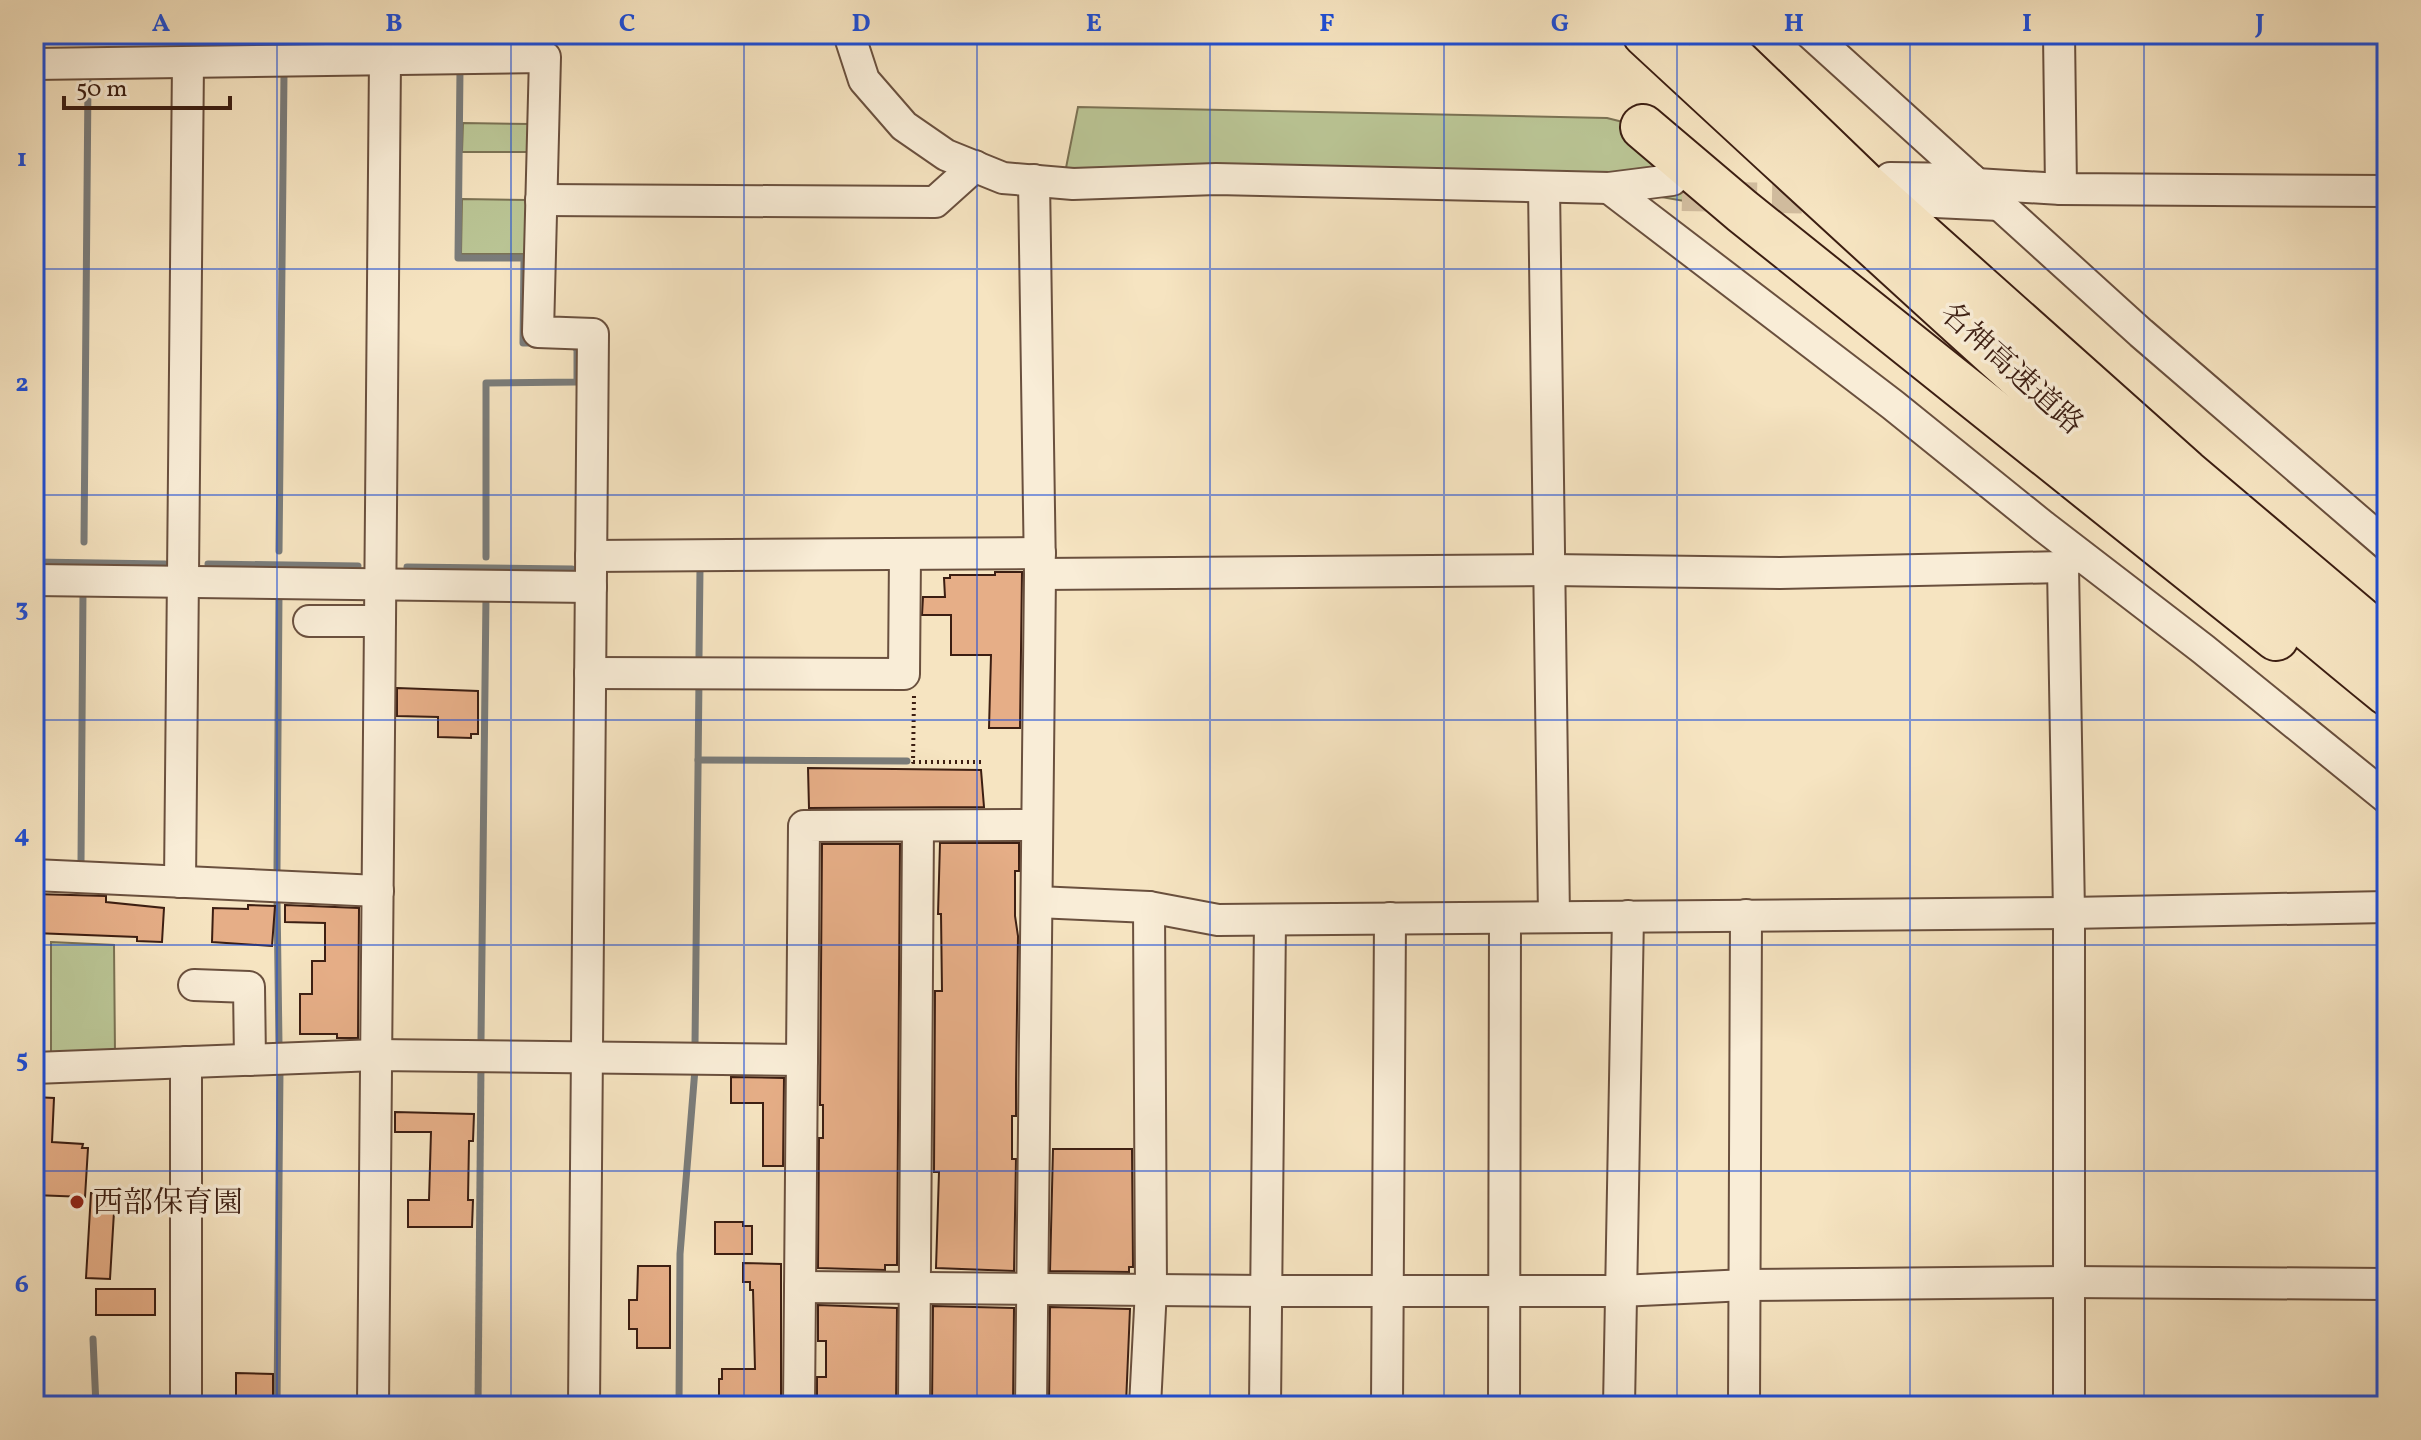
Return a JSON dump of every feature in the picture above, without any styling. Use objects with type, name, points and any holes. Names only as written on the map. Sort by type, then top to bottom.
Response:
[{"type":"highway","name":"名神高速道路","points":[[1645,34],[1851,225],[2100,447],[2387,693]]},
{"type":"highway","name":"名神高速道路","points":[[1708,34],[1904,220],[2186,472],[2387,642]]},
{"type":"highway","points":[[1643,127],[1754,221],[2094,493],[2387,721]]},
{"type":"street","points":[[849,34],[864,80],[904,126],[946,155],[1003,178],[1073,184],[1216,179],[1677,188]]},
{"type":"street","points":[[1811,34],[2141,333],[2387,545]]},
{"type":"street","points":[[2059,34],[2061,189]]},
{"type":"street","points":[[34,64],[545,57],[538,332],[593,334],[584,1406]]},
{"type":"street","points":[[373,1406],[385,59]]},
{"type":"street","points":[[180,882],[188,62]]},
{"type":"street","points":[[1920,134],[1890,178],[2061,189],[2387,191]]},
{"type":"street","points":[[541,200],[935,202],[975,166]]},
{"type":"street","points":[[1031,1406],[1040,564],[1034,180]]},
{"type":"street","points":[[1544,187],[1554,917]]},
{"type":"street","points":[[1615,188],[1843,366],[2070,560],[2203,649],[2387,798]]},
{"type":"street","points":[[1914,201],[2000,205]]},
{"type":"street","points":[[591,556],[905,554],[1040,564],[1780,573],[2070,560]]},
{"type":"street","points":[[590,673],[904,674],[905,554]]},
{"type":"street","points":[[2069,1406],[2070,560]]},
{"type":"street","points":[[34,580],[591,587]]},
{"type":"street","points":[[309,621],[380,621]]},
{"type":"street","points":[[799,1406],[804,826],[1037,825]]},
{"type":"street","points":[[914,1406],[918,826]]},
{"type":"street","points":[[34,875],[378,891]]},
{"type":"street","points":[[1037,902],[1149,907],[1218,920],[2069,913],[2387,907]]},
{"type":"street","points":[[1145,1406],[1151,1289],[1149,907]]},
{"type":"street","points":[[1744,1406],[1746,915]]},
{"type":"street","points":[[1619,1406],[1628,916]]},
{"type":"street","points":[[1387,1406],[1390,918]]},
{"type":"street","points":[[1504,1406],[1505,918]]},
{"type":"street","points":[[1265,1406],[1270,920]]},
{"type":"street","points":[[194,985],[249,987],[250,1060]]},
{"type":"street","points":[[34,1068],[376,1055],[802,1060]]},
{"type":"street","points":[[186,1062],[186,1406]]},
{"type":"street","points":[[800,1287],[1620,1291],[1746,1285],[2069,1282],[2387,1284]]},
{"type":"path","points":[[904,674],[914,684],[913,762],[983,762]]},
{"type":"green space","points":[[1078,107],[1607,118],[1643,127],[1742,211],[1609,188],[1063,183]]},
{"type":"green space","points":[[463,123],[531,124],[528,152],[462,152]]},
{"type":"green space","points":[[462,199],[528,200],[528,254],[461,254]]},
{"type":"green space","points":[[51,942],[114,945],[115,1054],[51,1056]]},
{"type":"building","points":[[995,572],[1022,572],[1020,728],[989,728],[991,655],[951,655],[951,615],[922,615],[923,597],[945,597],[944,578],[950,578],[950,575],[995,575]]},
{"type":"building","points":[[397,688],[478,691],[478,734],[471,734],[471,738],[438,737],[438,717],[397,716]]},
{"type":"building","points":[[808,768],[981,770],[984,807],[809,808]]},
{"type":"building","points":[[940,843],[1019,843],[1019,871],[1015,871],[1018,936],[1016,1116],[1012,1116],[1012,1159],[1016,1159],[1014,1271],[936,1268],[939,1172],[934,1172],[935,991],[942,991],[941,914],[938,914]]},
{"type":"building","points":[[822,844],[900,844],[897,1265],[885,1265],[885,1270],[818,1268],[819,1138],[823,1138],[823,1105],[820,1105]]},
{"type":"building","points":[[34,894],[106,896],[106,902],[164,908],[162,942],[137,941],[137,937],[34,933]]},
{"type":"building","points":[[248,905],[275,906],[272,946],[212,942],[213,908],[248,909]]},
{"type":"building","points":[[285,905],[359,908],[358,1038],[337,1038],[337,1034],[300,1034],[300,994],[312,994],[312,961],[325,961],[325,923],[285,922]]},
{"type":"building","points":[[731,1077],[784,1078],[783,1166],[763,1166],[763,1103],[731,1103]]},
{"type":"building","points":[[34,1097],[54,1098],[52,1142],[83,1144],[82,1148],[88,1148],[85,1197],[34,1195]]},
{"type":"building","points":[[395,1112],[474,1114],[473,1141],[469,1141],[468,1200],[473,1200],[472,1227],[408,1227],[408,1200],[429,1200],[431,1132],[395,1132]]},
{"type":"building","points":[[1053,1149],[1132,1149],[1133,1267],[1129,1267],[1129,1272],[1050,1271]]},
{"type":"building","points":[[91,1193],[115,1195],[110,1279],[86,1278]]},
{"type":"building","points":[[715,1222],[743,1222],[743,1226],[752,1226],[752,1254],[715,1254]]},
{"type":"building","points":[[743,1263],[781,1264],[781,1406],[719,1406],[722,1369],[755,1369],[753,1290],[750,1290],[750,1282],[743,1282]]},
{"type":"building","points":[[638,1266],[670,1266],[670,1348],[637,1348],[637,1329],[629,1329],[629,1300],[637,1300]]},
{"type":"building","points":[[96,1289],[155,1289],[155,1315],[96,1315]]},
{"type":"building","points":[[818,1305],[897,1308],[896,1406],[817,1406],[817,1377],[826,1377],[826,1341],[818,1341]]},
{"type":"building","points":[[933,1306],[1014,1308],[1013,1406],[932,1406]]},
{"type":"building","points":[[1050,1307],[1130,1309],[1126,1404],[1049,1406]]},
{"type":"building","points":[[236,1373],[273,1374],[273,1404],[236,1404]]},
{"type":"waterway","points":[[557,34],[557,39]]},
{"type":"waterway","points":[[460,70],[458,258],[524,258],[523,343],[538,343]]},
{"type":"waterway","points":[[279,551],[284,74]]},
{"type":"waterway","points":[[84,542],[88,81]]},
{"type":"waterway","points":[[486,557],[486,383],[577,382],[577,349],[570,344]]},
{"type":"waterway","points":[[34,562],[165,564]]},
{"type":"waterway","points":[[208,564],[358,566]]},
{"type":"waterway","points":[[407,567],[572,569]]},
{"type":"waterway","points":[[699,656],[700,569]]},
{"type":"waterway","points":[[81,863],[83,590]]},
{"type":"waterway","points":[[277,870],[279,594]]},
{"type":"waterway","points":[[481,1040],[486,596]]},
{"type":"waterway","points":[[695,1045],[699,679]]},
{"type":"waterway","points":[[698,760],[907,761]]},
{"type":"waterway","points":[[277,898],[279,1045]]},
{"type":"waterway","points":[[478,1406],[481,1064]]},
{"type":"waterway","points":[[679,1406],[680,1254],[695,1069]]},
{"type":"waterway","points":[[277,1406],[280,1070]]},
{"type":"waterway","points":[[93,1339],[96,1406]]},
{"type":"tunnel","points":[[1682,196],[1828,199]]},
{"type":"place","name":"西部保育園","points":[[77,1202]]}]
